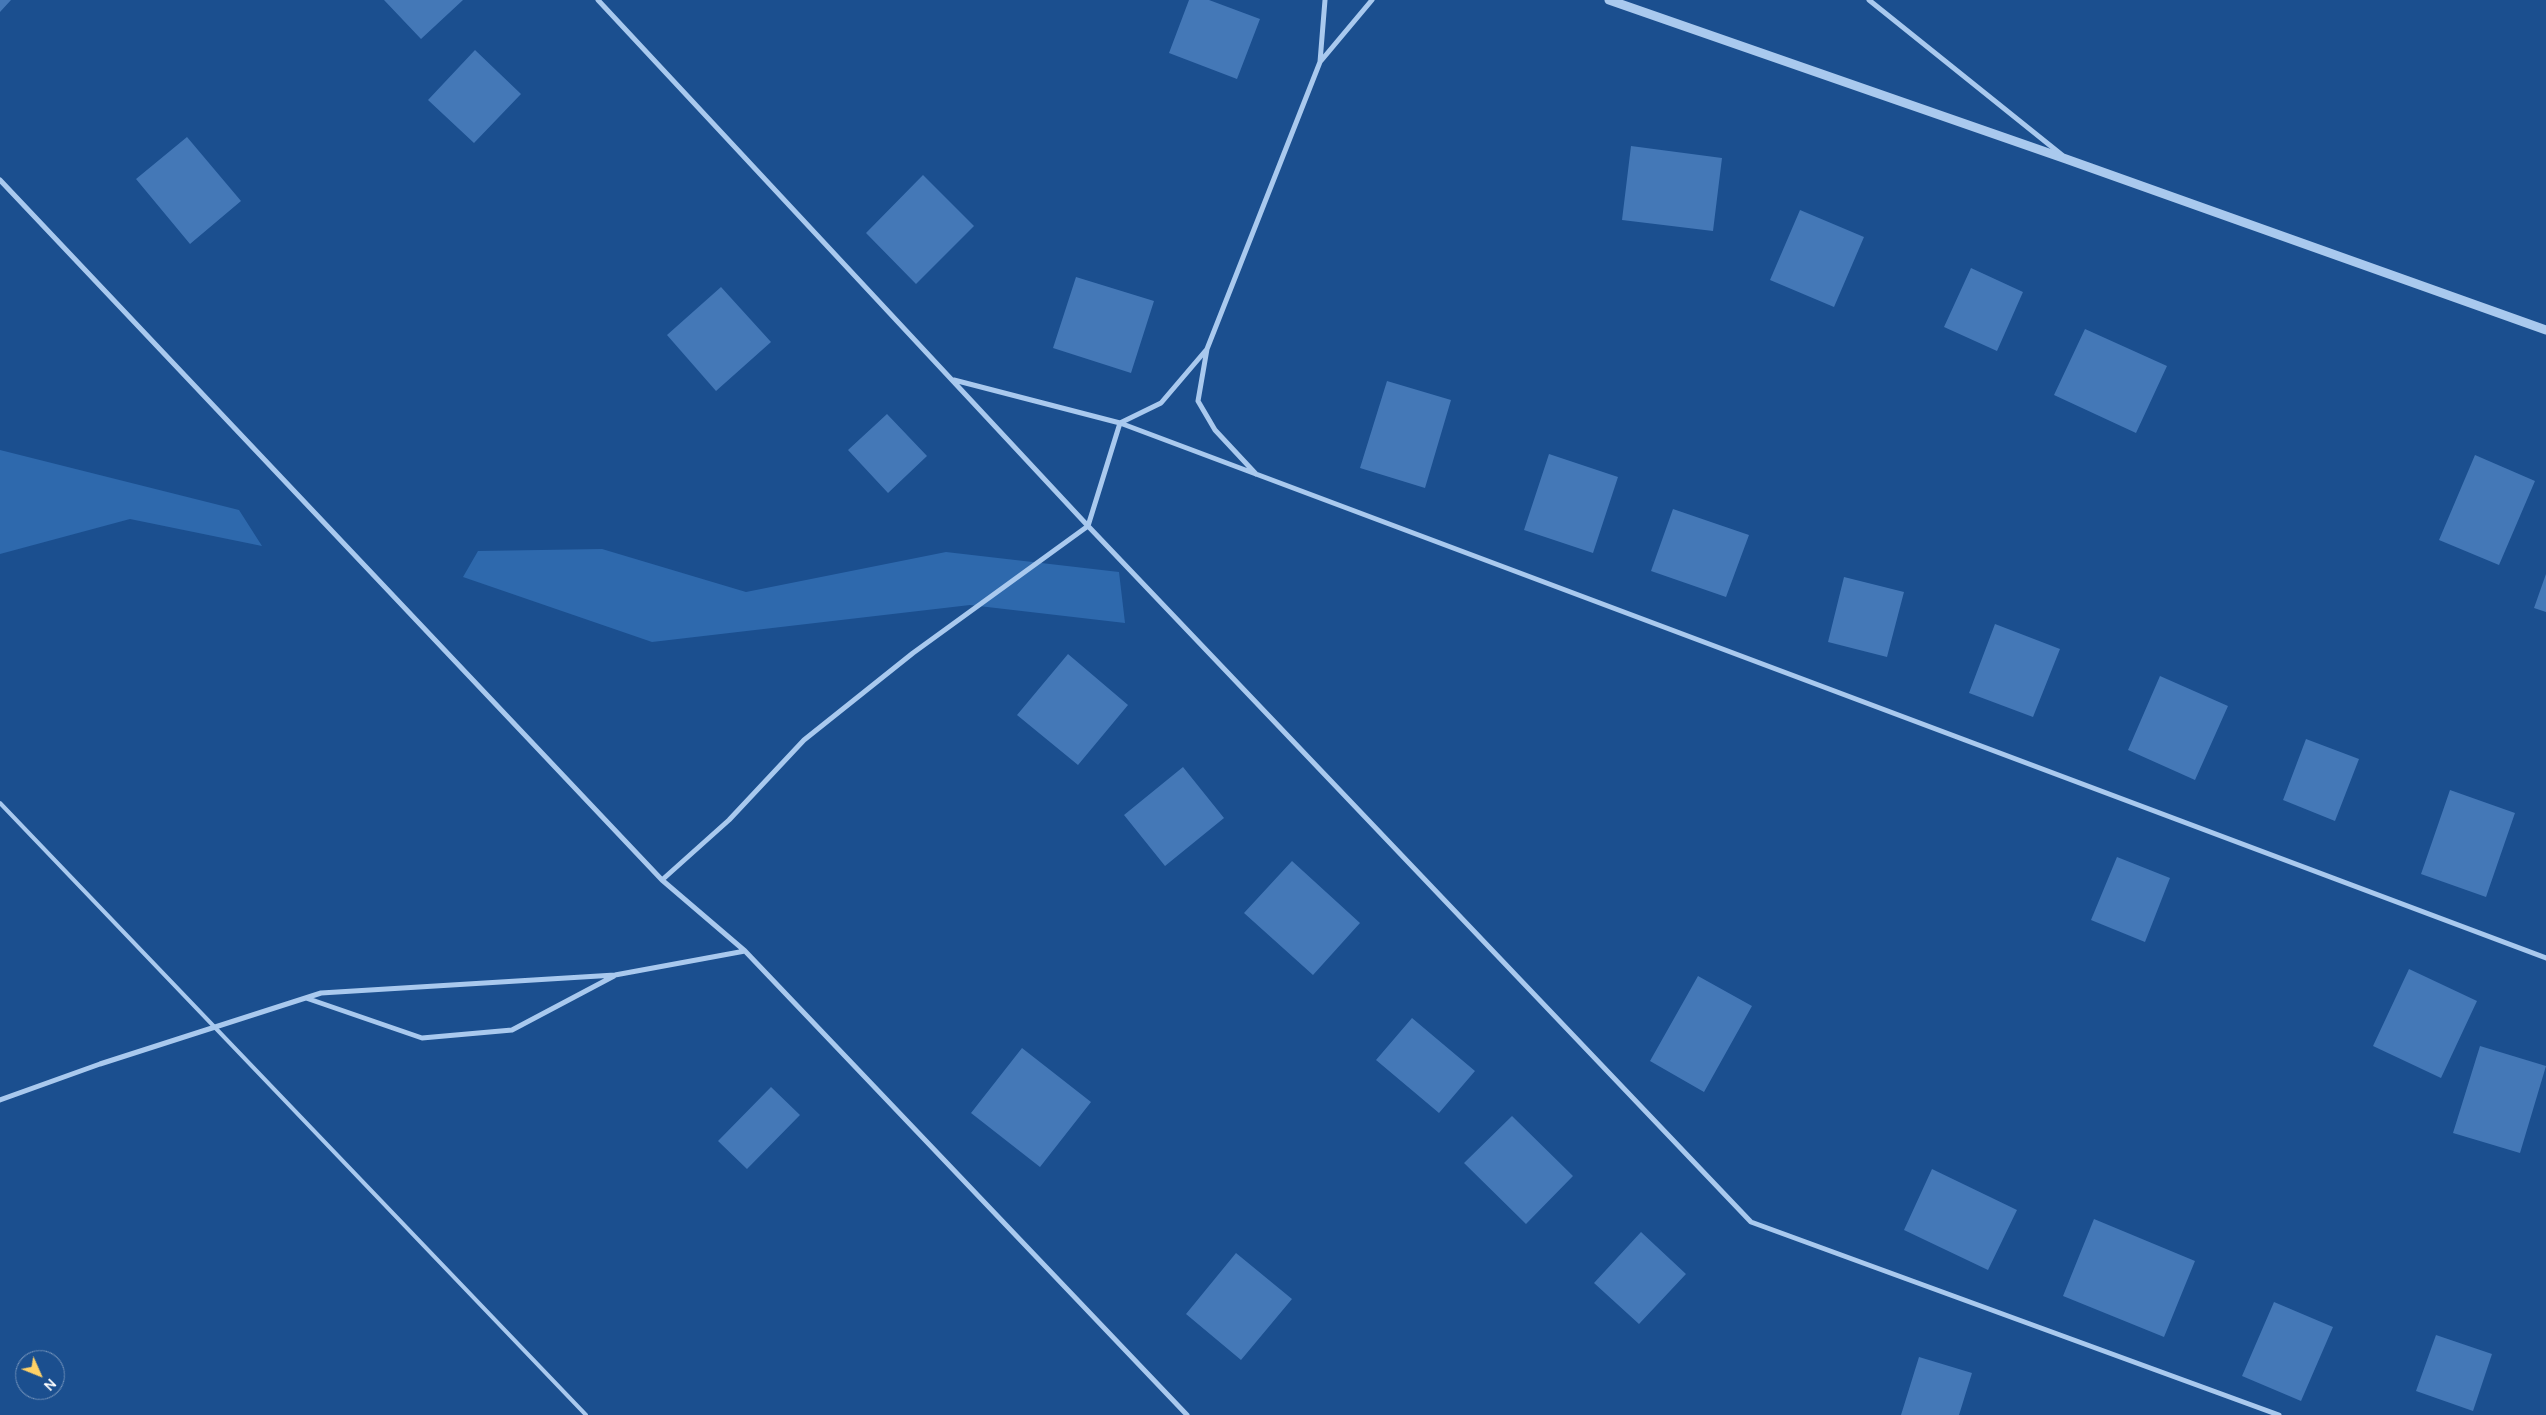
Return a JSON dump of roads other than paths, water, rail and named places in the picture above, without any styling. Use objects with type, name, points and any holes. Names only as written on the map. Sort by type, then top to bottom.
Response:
[{"type":"street","points":[[598,0],[1088,526],[1751,1222],[2279,1415]]},
{"type":"street","points":[[1257,475],[1215,430],[1198,401],[1207,349],[1320,62],[1325,0]]},
{"type":"street","points":[[1320,62],[1372,0]]},
{"type":"street","points":[[1610,0],[2066,158],[2542,329],[2546,335]]},
{"type":"street","points":[[1869,0],[2066,158]]},
{"type":"street","points":[[0,180],[662,880],[745,951],[1187,1415]]},
{"type":"street","points":[[662,880],[729,820],[804,740],[913,653],[1088,526],[1120,423],[1161,403],[1207,349]]},
{"type":"street","points":[[953,380],[1120,423],[2546,958]]},
{"type":"street","points":[[0,1100],[100,1064],[321,993],[616,975],[745,951]]},
{"type":"street","points":[[305,998],[422,1038],[512,1030],[616,975]]},
{"type":"lane","points":[[0,803],[586,1415]]}]
